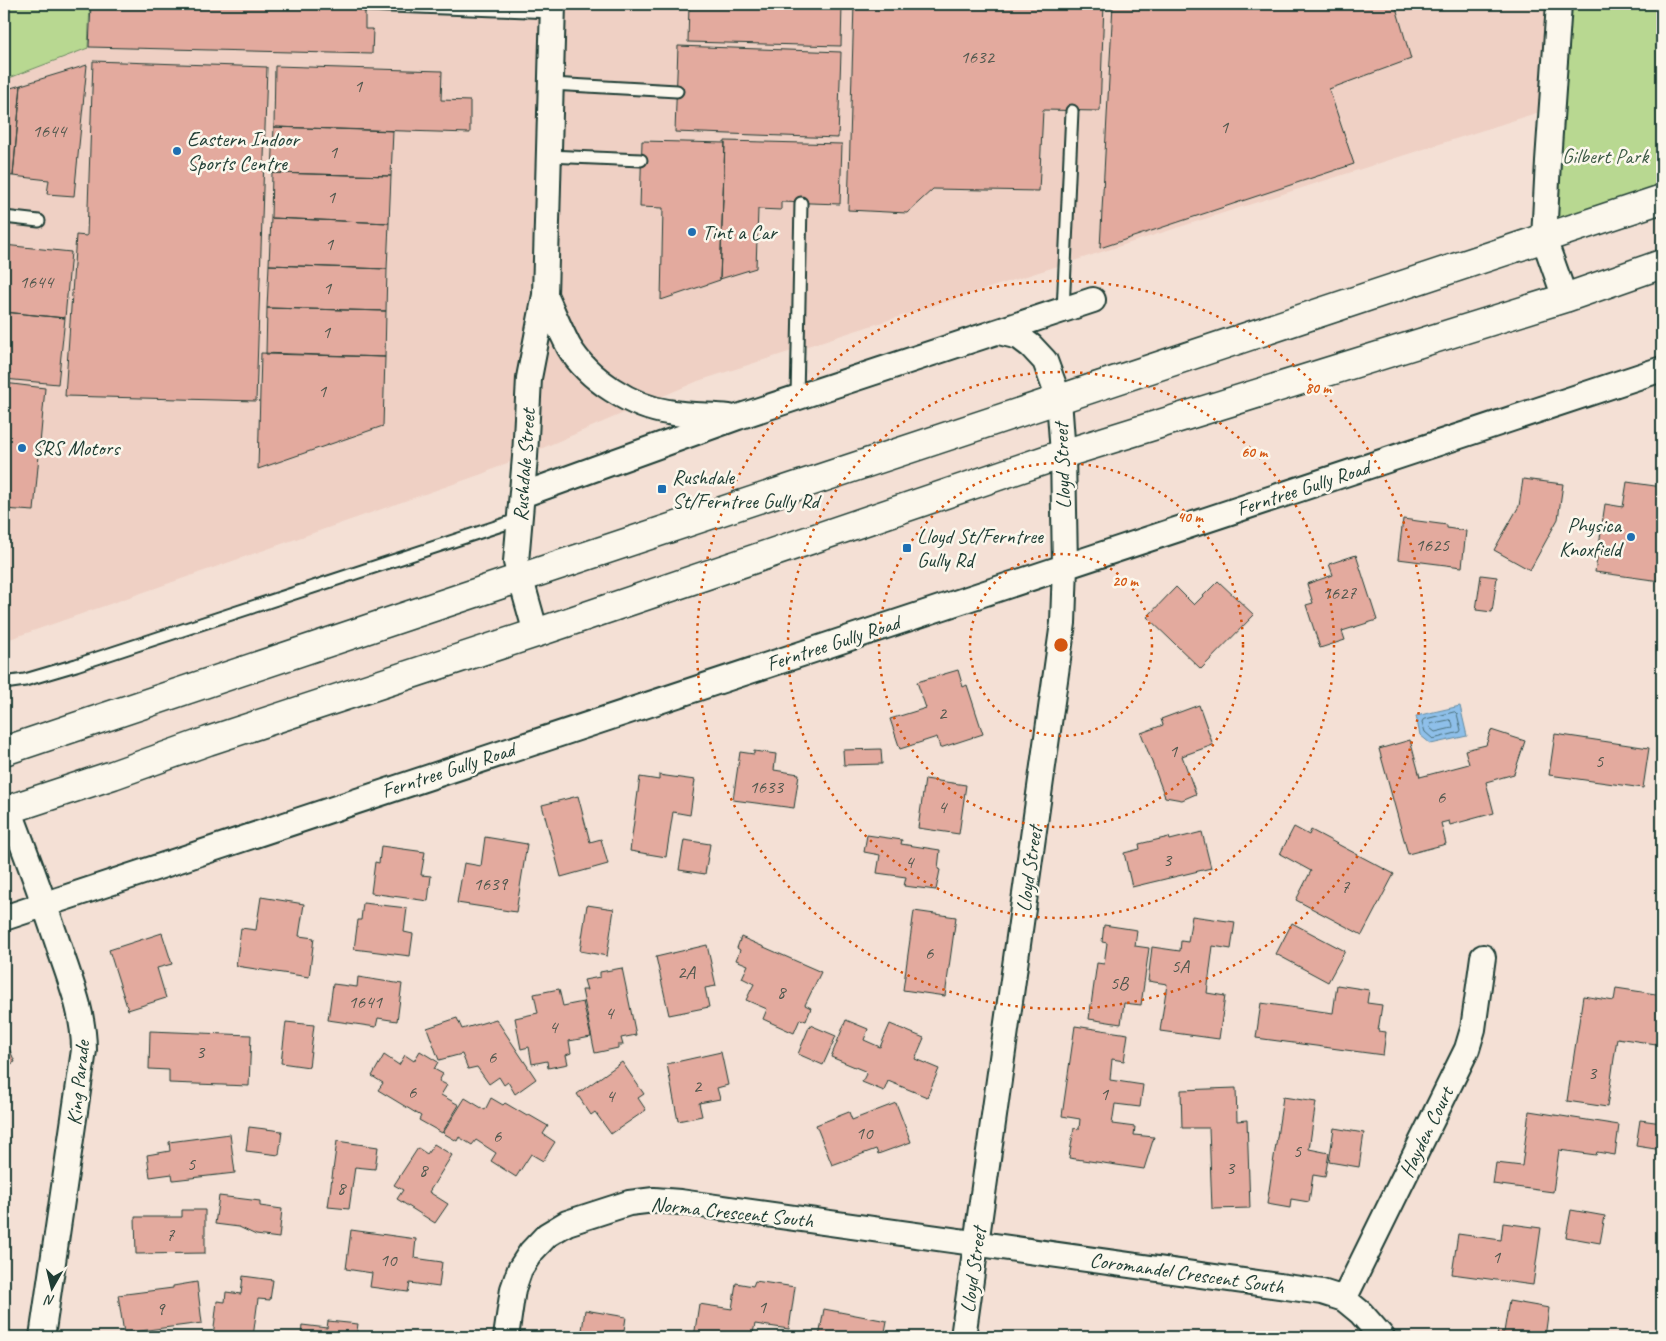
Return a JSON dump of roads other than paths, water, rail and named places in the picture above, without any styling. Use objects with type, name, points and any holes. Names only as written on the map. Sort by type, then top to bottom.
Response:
[{"type":"main road","points":[[4,751],[1059,398],[1662,199]]},
{"type":"main road","points":[[7,810],[1063,454],[1565,298],[1662,264]]},
{"type":"street","points":[[1559,4],[1544,239],[1565,298]]},
{"type":"street","name":"Rushdale Street","points":[[536,633],[516,562],[529,378],[545,295],[553,8]]},
{"type":"street","name":"Rushdale Street","points":[[545,295],[570,348],[586,367],[620,395],[644,406],[668,412],[738,417]]},
{"type":"street","points":[[522,495],[738,417],[1094,300]]},
{"type":"street","points":[[999,332],[1019,337],[1031,346],[1044,361],[1059,398]]},
{"type":"street","name":"Ferntree Gully Road","points":[[4,918],[1662,369]]},
{"type":"street","name":"Lloyd Street","points":[[963,1337],[1064,623],[1063,454],[1059,398]]},
{"type":"street","name":"King Parade","points":[[7,810],[44,904],[77,1001],[84,1034],[84,1050],[42,1337]]},
{"type":"street","name":"Hayden Court","points":[[1344,1299],[1467,1049],[1473,1029],[1483,957]]},
{"type":"street","name":"Norma Crescent South","points":[[506,1337],[513,1289],[520,1269],[531,1252],[547,1235],[567,1223],[629,1203],[654,1200],[680,1202],[976,1243]]},
{"type":"street","name":"Coromandel Crescent South","points":[[976,1243],[1322,1292],[1344,1299],[1361,1313],[1382,1337]]},
{"type":"lane","points":[[365,5],[553,8]]},
{"type":"lane","points":[[551,84],[677,91]]},
{"type":"lane","points":[[1062,311],[1072,111]]},
{"type":"lane","points":[[548,156],[642,160]]},
{"type":"lane","points":[[797,398],[801,203]]},
{"type":"lane","points":[[4,217],[39,220]]},
{"type":"lane","points":[[4,683],[25,680],[76,665],[520,519]]},
{"type":"water","points":[[1460,706],[1467,736],[1431,744],[1420,735],[1416,716]]},
{"type":"place","name":"Eastern Indoor Sports Centre","points":[[177,151]]},
{"type":"place","name":"Tint a Car","points":[[692,232]]},
{"type":"place","name":"SRS Motors","points":[[22,448]]},
{"type":"place","name":"Rushdale St/Ferntree Gully Rd","points":[[662,489]]},
{"type":"place","name":"Physica Knoxfield","points":[[1631,537]]},
{"type":"place","name":"Lloyd St/Ferntree Gully Rd","points":[[907,548]]},
{"type":"park label","name":"Gilbert Park","points":[[1605,156]]}]
